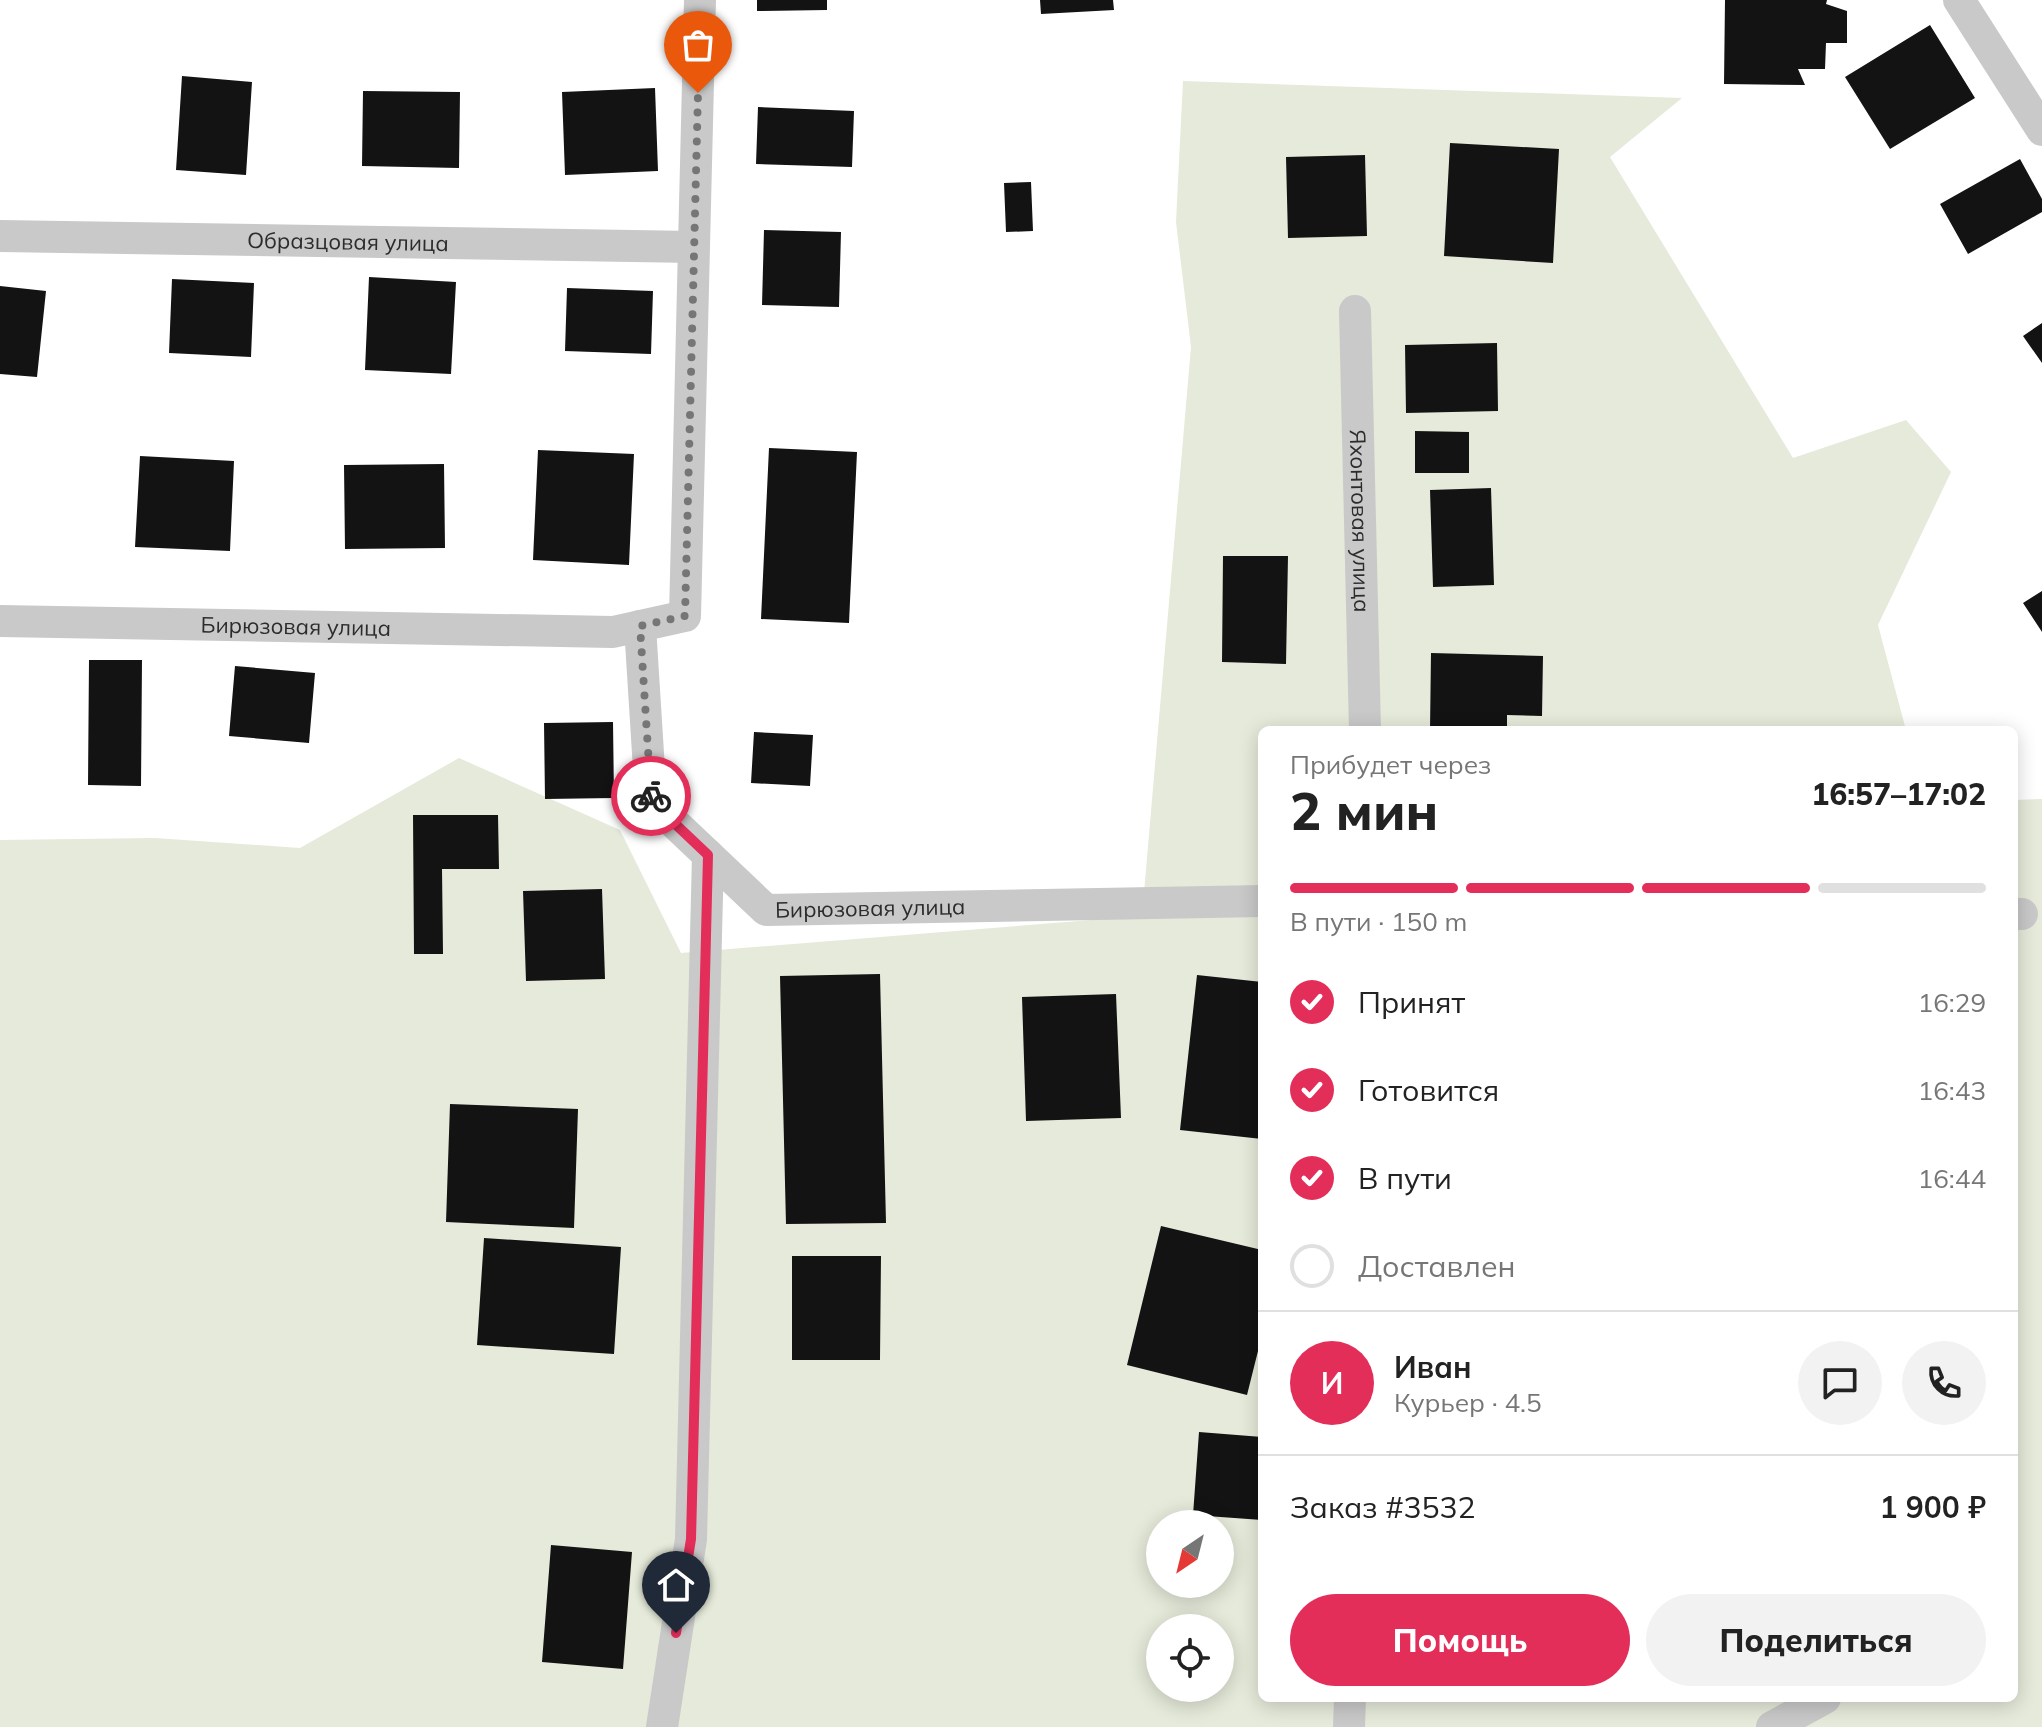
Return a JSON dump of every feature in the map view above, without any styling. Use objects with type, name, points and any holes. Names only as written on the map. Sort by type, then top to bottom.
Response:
[{"type":"street","points":[[694,247],[700,0]]},
{"type":"street","points":[[1959,0],[2042,130]]},
{"type":"street","name":"Образцовая улица","points":[[0,236],[694,247]]},
{"type":"street","name":"Бирюзовая улица","points":[[0,621],[613,632],[685,616],[694,247]]},
{"type":"street","name":"Яхонтовая улица","points":[[1355,311],[1365,726]]},
{"type":"street","name":"Бирюзовая улица","points":[[640,626],[651,801],[766,910],[1258,901]]},
{"type":"street","points":[[662,1727],[691,1539],[708,855]]},
{"type":"street","points":[[1349,1727],[1350,1702]]},
{"type":"street","points":[[1772,1727],[1818,1702]]},
{"type":"green space","points":[[1183,81],[1682,98],[1610,157],[1793,458],[1906,420],[1951,472],[1878,625],[1905,726],[1258,726],[1258,1702],[2018,1702],[2018,800],[2042,799],[2042,1727],[0,1727],[0,840],[155,838],[300,848],[459,758],[620,830],[681,953],[1142,916],[1191,347],[1176,222]]},
{"type":"building","points":[[757,0],[827,0],[827,10],[757,11]]},
{"type":"building","points":[[1040,0],[1113,0],[1114,10],[1041,14]]},
{"type":"building","points":[[1725,0],[1827,0],[1826,4],[1847,11],[1847,43],[1826,43],[1825,69],[1798,69],[1805,85],[1724,84]]},
{"type":"building","points":[[1930,25],[1975,98],[1890,149],[1845,77]]},
{"type":"building","points":[[182,76],[252,82],[246,175],[176,170]]},
{"type":"building","points":[[655,88],[658,171],[565,175],[562,92]]},
{"type":"building","points":[[363,91],[460,92],[459,168],[362,166]]},
{"type":"building","points":[[758,107],[854,111],[852,167],[756,164]]},
{"type":"building","points":[[1450,143],[1559,149],[1553,263],[1444,256]]},
{"type":"building","points":[[1365,155],[1367,236],[1288,238],[1286,157]]},
{"type":"building","points":[[2020,159],[2042,199],[2042,212],[1968,254],[1940,204]]},
{"type":"building","points":[[1031,182],[1033,231],[1006,232],[1004,183]]},
{"type":"building","points":[[764,230],[841,232],[839,307],[762,305]]},
{"type":"building","points":[[369,277],[456,282],[451,374],[365,370]]},
{"type":"building","points":[[172,279],[254,283],[251,357],[169,353]]},
{"type":"building","points":[[0,286],[46,291],[37,377],[0,374]]},
{"type":"building","points":[[567,288],[653,291],[651,354],[565,351]]},
{"type":"building","points":[[2042,323],[2042,363],[2023,336]]},
{"type":"building","points":[[1497,343],[1498,411],[1406,413],[1405,345]]},
{"type":"building","points":[[1415,431],[1469,432],[1469,473],[1415,473]]},
{"type":"building","points":[[769,448],[857,452],[849,623],[761,619]]},
{"type":"building","points":[[538,450],[634,454],[629,565],[533,560]]},
{"type":"building","points":[[140,456],[234,461],[230,551],[135,547]]},
{"type":"building","points":[[444,464],[445,548],[345,549],[344,465]]},
{"type":"building","points":[[1491,488],[1494,585],[1433,587],[1430,490]]},
{"type":"building","points":[[1223,556],[1288,556],[1286,664],[1222,662]]},
{"type":"building","points":[[2042,591],[2042,632],[2023,603]]},
{"type":"building","points":[[1431,653],[1543,656],[1542,716],[1507,715],[1507,726],[1430,726]]},
{"type":"building","points":[[89,660],[142,660],[141,786],[88,785]]},
{"type":"building","points":[[235,666],[315,673],[309,743],[229,736]]},
{"type":"building","points":[[613,722],[614,798],[545,799],[544,723]]},
{"type":"building","points":[[754,732],[813,735],[810,786],[751,783]]},
{"type":"building","points":[[413,815],[498,815],[499,869],[442,869],[443,954],[414,954]]},
{"type":"building","points":[[602,889],[605,979],[526,981],[523,891]]},
{"type":"building","points":[[880,974],[886,1223],[786,1224],[780,976]]},
{"type":"building","points":[[1197,975],[1258,982],[1258,1139],[1180,1130]]},
{"type":"building","points":[[1116,994],[1121,1118],[1026,1121],[1022,997]]},
{"type":"building","points":[[450,1104],[578,1109],[574,1228],[446,1222]]},
{"type":"building","points":[[1161,1226],[1258,1249],[1258,1351],[1247,1395],[1127,1365]]},
{"type":"building","points":[[484,1238],[621,1247],[614,1354],[477,1345]]},
{"type":"building","points":[[792,1256],[881,1256],[880,1360],[792,1360]]},
{"type":"building","points":[[1199,1432],[1258,1437],[1258,1520],[1234,1518],[1234,1510],[1193,1510]]},
{"type":"building","points":[[551,1545],[632,1552],[623,1669],[542,1662]]},
{"type":"way so far","points":[[651,796],[640,626],[685,616],[698,93]]},
{"type":"route","points":[[651,796],[651,801],[708,855],[691,1539],[676,1633]]}]
